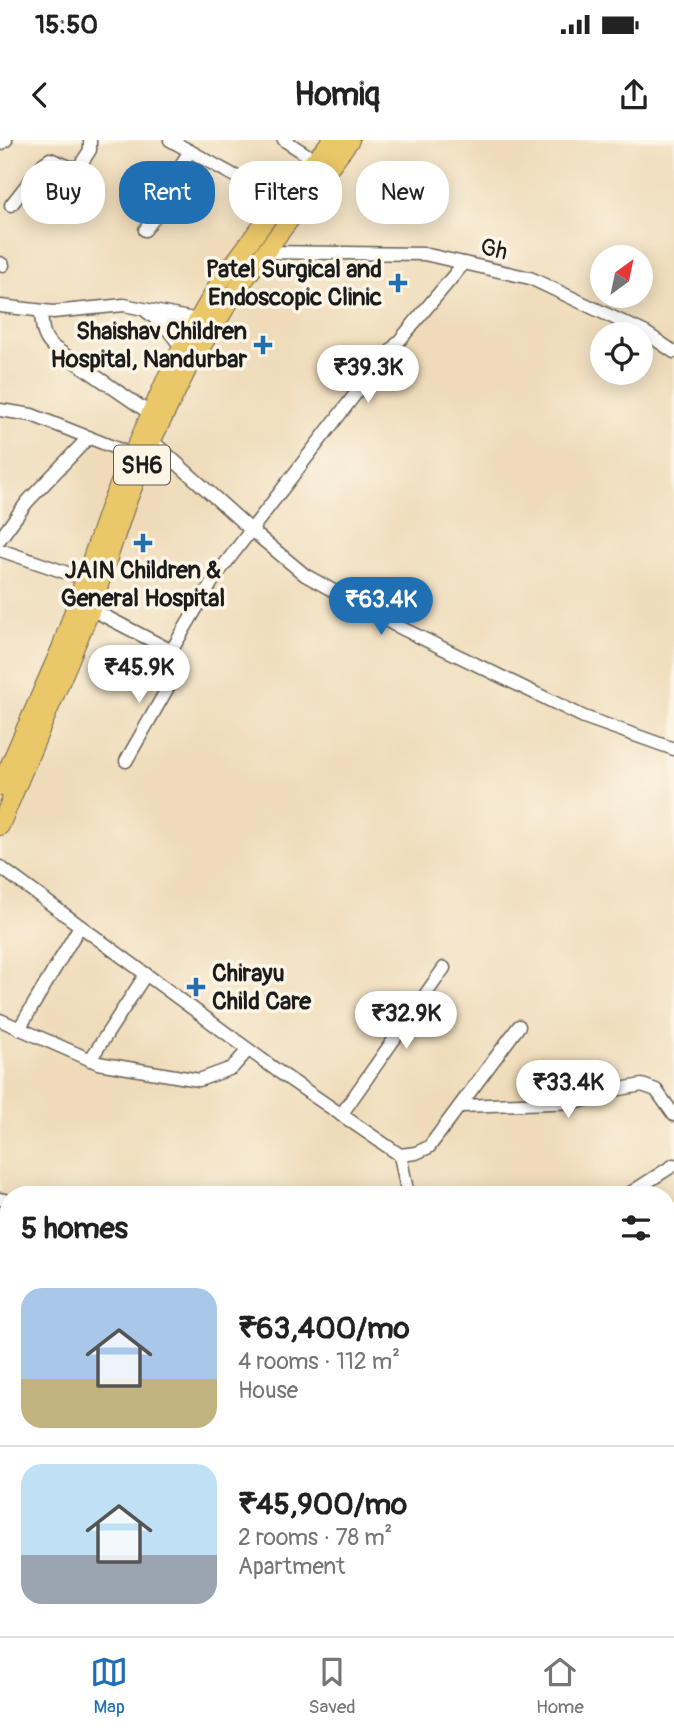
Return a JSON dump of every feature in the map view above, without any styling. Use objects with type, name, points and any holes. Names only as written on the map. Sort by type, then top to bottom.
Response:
[{"type":"main road","name":"SH6","points":[[315,160],[332,140]]},
{"type":"main road","name":"SH6","points":[[147,436],[151,414],[206,322],[264,253],[350,140]]},
{"type":"main road","name":"SH6","points":[[206,322],[220,282],[262,224]]},
{"type":"main road","name":"SH6","points":[[0,787],[61,648],[111,503],[138,457],[187,354]]},
{"type":"main road","name":"SH6","points":[[0,826],[91,609],[127,502],[138,457]]},
{"type":"street","points":[[0,144],[6,140]]},
{"type":"street","points":[[11,205],[50,159],[70,167],[79,167],[90,150],[90,140]]},
{"type":"street","points":[[170,140],[229,173]]},
{"type":"street","points":[[284,140],[315,160]]},
{"type":"street","points":[[145,230],[155,217],[167,186],[190,151]]},
{"type":"street","name":"Gh","points":[[246,245],[264,253],[424,254],[530,278],[646,333],[674,352]]},
{"type":"street","points":[[171,649],[215,577],[360,388],[464,263]]},
{"type":"street","points":[[0,306],[53,312],[124,304],[206,322]]},
{"type":"street","points":[[140,307],[165,326],[187,354]]},
{"type":"street","points":[[41,312],[42,330],[52,346],[151,414]]},
{"type":"street","points":[[0,410],[32,415],[138,457]]},
{"type":"street","points":[[147,436],[251,530],[306,575],[393,624],[584,717],[674,749]]},
{"type":"street","points":[[0,539],[27,502],[89,437]]},
{"type":"street","points":[[0,550],[85,579]]},
{"type":"street","points":[[91,609],[171,649],[178,667],[126,761]]},
{"type":"street","points":[[0,867],[248,1050],[400,1155],[416,1153],[429,1147],[519,1026]]},
{"type":"street","points":[[19,1029],[80,926]]},
{"type":"street","points":[[341,1115],[444,968]]},
{"type":"street","points":[[90,1060],[146,974]]},
{"type":"street","points":[[0,1020],[90,1060],[199,1080],[232,1068],[248,1050]]},
{"type":"street","points":[[461,1106],[579,1102],[615,1090],[642,1085],[656,1090],[674,1115]]},
{"type":"street","points":[[400,1155],[406,1186]]},
{"type":"street","points":[[641,1186],[674,1165]]},
{"type":"place","name":"Patel Surgical and Endoscopic Clinic","points":[[398,283]]},
{"type":"place","name":"Shaishav Children Hospital, Nandurbar","points":[[263,345]]},
{"type":"place","name":"JAIN Children & General Hospital","points":[[143,543]]},
{"type":"place","name":"Chirayu Child Care","points":[[196,987]]}]
